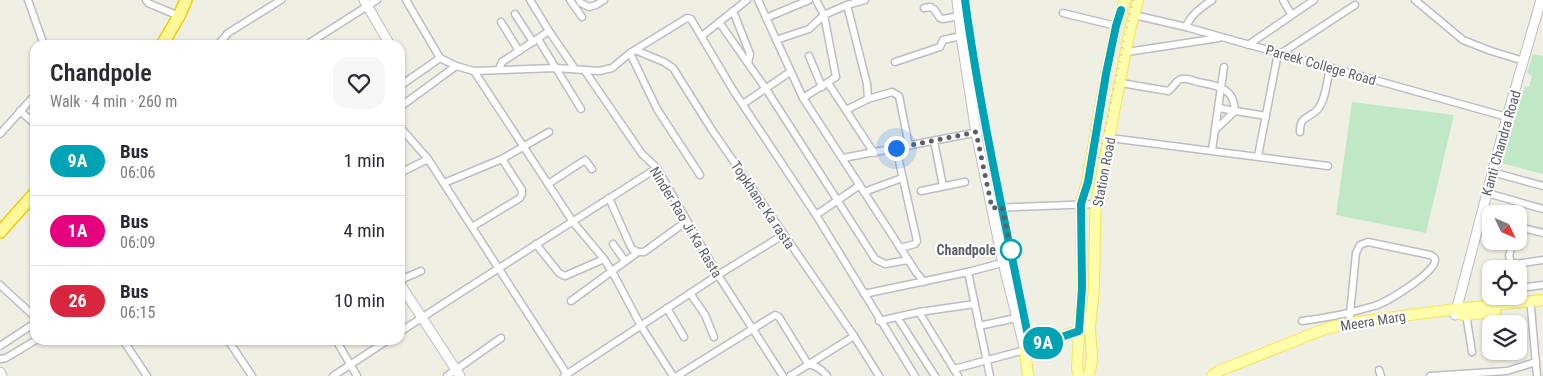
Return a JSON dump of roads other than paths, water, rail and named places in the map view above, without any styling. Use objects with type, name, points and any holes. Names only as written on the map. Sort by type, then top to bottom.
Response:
[{"type":"highway","points":[[165,40],[186,0]]},
{"type":"highway","points":[[4,225],[30,198]]},
{"type":"main road","points":[[1079,376],[1077,368],[1082,288],[1081,204],[1088,182],[1116,26],[1124,0]]},
{"type":"main road","name":"Station Road","points":[[1088,376],[1092,348],[1090,328],[1094,286],[1096,204],[1138,0]]},
{"type":"main road","name":"Meera Marg","points":[[1527,300],[1543,300]]},
{"type":"main road","name":"Meera Marg","points":[[1222,376],[1335,331],[1489,305]]},
{"type":"main road","name":"Meera Marg","points":[[1212,376],[1219,371],[1328,328],[1456,312],[1466,314],[1543,306]]},
{"type":"main road","points":[[1028,376],[1030,348],[1090,328]]},
{"type":"street","points":[[28,0],[42,40]]},
{"type":"street","points":[[146,0],[148,3],[179,16]]},
{"type":"street","points":[[222,40],[228,33],[281,0]]},
{"type":"street","points":[[313,40],[366,3],[377,0]]},
{"type":"street","points":[[406,0],[440,58],[456,66],[474,71],[556,68],[599,71],[612,68],[632,52],[687,18],[691,19],[734,90],[816,215],[914,376]]},
{"type":"street","points":[[530,0],[549,32],[575,69]]},
{"type":"street","points":[[570,0],[582,17]]},
{"type":"street","points":[[579,0],[588,7],[604,0]]},
{"type":"street","points":[[702,36],[748,0]]},
{"type":"street","points":[[758,0],[803,98],[924,282]]},
{"type":"street","points":[[766,18],[809,0]]},
{"type":"street","points":[[803,98],[834,80],[836,74],[824,15],[816,0]]},
{"type":"street","points":[[776,40],[809,29],[824,15],[855,1],[865,0]]},
{"type":"street","points":[[957,0],[960,36],[976,132],[1003,263],[1016,318],[1030,348]]},
{"type":"street","points":[[966,0],[973,57],[986,131],[1030,348]]},
{"type":"street","points":[[1186,27],[1189,19],[1212,0]]},
{"type":"street","points":[[1283,0],[1291,14]]},
{"type":"street","points":[[1248,45],[1314,0]]},
{"type":"street","points":[[1415,0],[1463,40],[1524,61]]},
{"type":"street","name":"Kanti Chandra Road","points":[[1456,312],[1492,172],[1541,0]]},
{"type":"street","points":[[366,3],[387,40]]},
{"type":"street","points":[[847,5],[867,84],[868,99]]},
{"type":"street","points":[[1258,156],[1279,54],[1355,5]]},
{"type":"street","points":[[924,8],[930,7],[934,9],[940,18],[943,19],[959,16]]},
{"type":"street","points":[[733,11],[750,54],[748,64]]},
{"type":"street","points":[[1063,13],[1116,26]]},
{"type":"street","points":[[515,14],[556,68],[582,109]]},
{"type":"street","name":"Pareek College Road","points":[[1134,15],[1186,27],[1507,118]]},
{"type":"street","points":[[501,22],[519,51]]},
{"type":"street","points":[[719,22],[766,89],[875,260],[885,264],[908,260]]},
{"type":"street","points":[[499,70],[502,62],[549,32]]},
{"type":"street","points":[[895,62],[940,47],[943,40],[960,36]]},
{"type":"street","points":[[1127,52],[1222,38]]},
{"type":"street","points":[[632,52],[657,109],[700,175]]},
{"type":"street","name":"Topkhane Ka rasta","points":[[632,52],[664,62],[673,68],[712,130],[854,336],[879,376]]},
{"type":"street","points":[[810,56],[825,85],[846,110],[874,153]]},
{"type":"street","points":[[405,82],[440,58]]},
{"type":"street","points":[[405,103],[456,66]]},
{"type":"street","points":[[1212,150],[1224,67]]},
{"type":"street","points":[[1300,132],[1300,124],[1303,118],[1314,113],[1320,105],[1330,68]]},
{"type":"street","points":[[474,71],[573,222],[612,271],[640,326],[675,376],[772,316],[779,317],[808,364]]},
{"type":"street","name":"Ninder Rao Ji Ka Rasta","points":[[585,71],[604,96],[642,154],[657,168],[718,275],[783,376]]},
{"type":"street","points":[[743,104],[790,72]]},
{"type":"street","points":[[1121,83],[1168,91],[1174,87],[1177,81],[1183,78],[1221,86],[1234,102],[1235,111]]},
{"type":"street","points":[[846,110],[868,99],[892,92],[899,96],[909,146]]},
{"type":"street","points":[[0,134],[30,100]]},
{"type":"street","points":[[1218,108],[1266,116]]},
{"type":"street","points":[[1215,130],[1235,111]]},
{"type":"street","points":[[20,112],[30,120]]},
{"type":"street","points":[[843,158],[986,131]]},
{"type":"street","points":[[444,183],[502,159],[549,132]]},
{"type":"street","points":[[405,133],[428,158],[566,375],[690,293],[783,235]]},
{"type":"street","points":[[1110,138],[1328,166]]},
{"type":"street","points":[[934,141],[943,186]]},
{"type":"street","points":[[896,148],[917,240],[915,244],[900,248]]},
{"type":"street","points":[[405,170],[428,158]]},
{"type":"street","points":[[472,227],[520,198],[522,194],[522,190],[502,159]]},
{"type":"street","points":[[548,184],[585,160],[592,169]]},
{"type":"street","points":[[405,329],[657,168]]},
{"type":"street","points":[[1492,172],[1543,186]]},
{"type":"street","points":[[816,215],[836,199],[862,188],[902,178]]},
{"type":"street","points":[[921,191],[965,182]]},
{"type":"street","points":[[1487,193],[1543,209]]},
{"type":"street","points":[[609,198],[629,243],[638,252]]},
{"type":"street","points":[[992,208],[1096,204]]},
{"type":"street","points":[[570,301],[638,252],[644,252],[687,221]]},
{"type":"street","points":[[1528,229],[1543,233]]},
{"type":"street","points":[[1302,322],[1349,312],[1375,306],[1424,276],[1430,270],[1435,260],[1434,257],[1430,254],[1368,242],[1360,245],[1356,252],[1349,312],[1349,324]]},
{"type":"street","points":[[536,244],[559,273],[565,276],[604,259]]},
{"type":"street","points":[[613,244],[625,261]]},
{"type":"street","points":[[1511,250],[1509,256],[1511,262],[1516,264],[1543,260]]},
{"type":"street","points":[[864,294],[968,272],[1013,260]]},
{"type":"street","points":[[405,278],[421,271]]},
{"type":"street","points":[[968,272],[990,376]]},
{"type":"street","points":[[0,285],[30,312]]},
{"type":"street","points":[[1527,287],[1543,285]]},
{"type":"street","points":[[405,292],[458,373]]},
{"type":"street","points":[[690,293],[705,315],[714,337]]},
{"type":"street","points":[[879,320],[975,304]]},
{"type":"street","points":[[667,308],[684,337]]},
{"type":"street","points":[[1531,308],[1537,376]]},
{"type":"street","points":[[919,312],[958,376]]},
{"type":"street","points":[[1466,314],[1472,352]]},
{"type":"street","points":[[897,317],[935,376]]},
{"type":"street","points":[[979,326],[1016,318]]},
{"type":"street","points":[[0,346],[30,326]]},
{"type":"street","points":[[790,376],[854,336]]},
{"type":"street","points":[[447,376],[458,373],[501,338]]},
{"type":"street","points":[[0,359],[6,358],[30,344]]},
{"type":"street","points":[[125,345],[147,376]]},
{"type":"street","points":[[231,345],[252,376]]},
{"type":"street","points":[[339,345],[357,376]]},
{"type":"street","points":[[333,376],[380,345]]},
{"type":"street","points":[[954,369],[1030,348]]},
{"type":"street","points":[[1430,376],[1507,371],[1536,362]]},
{"type":"street","points":[[808,364],[822,369],[827,376]]},
{"type":"street","points":[[0,372],[2,376]]},
{"type":"railway","points":[[1099,158],[1133,0]]},
{"type":"place","name":"Chandpole","points":[[1011,250]]}]
